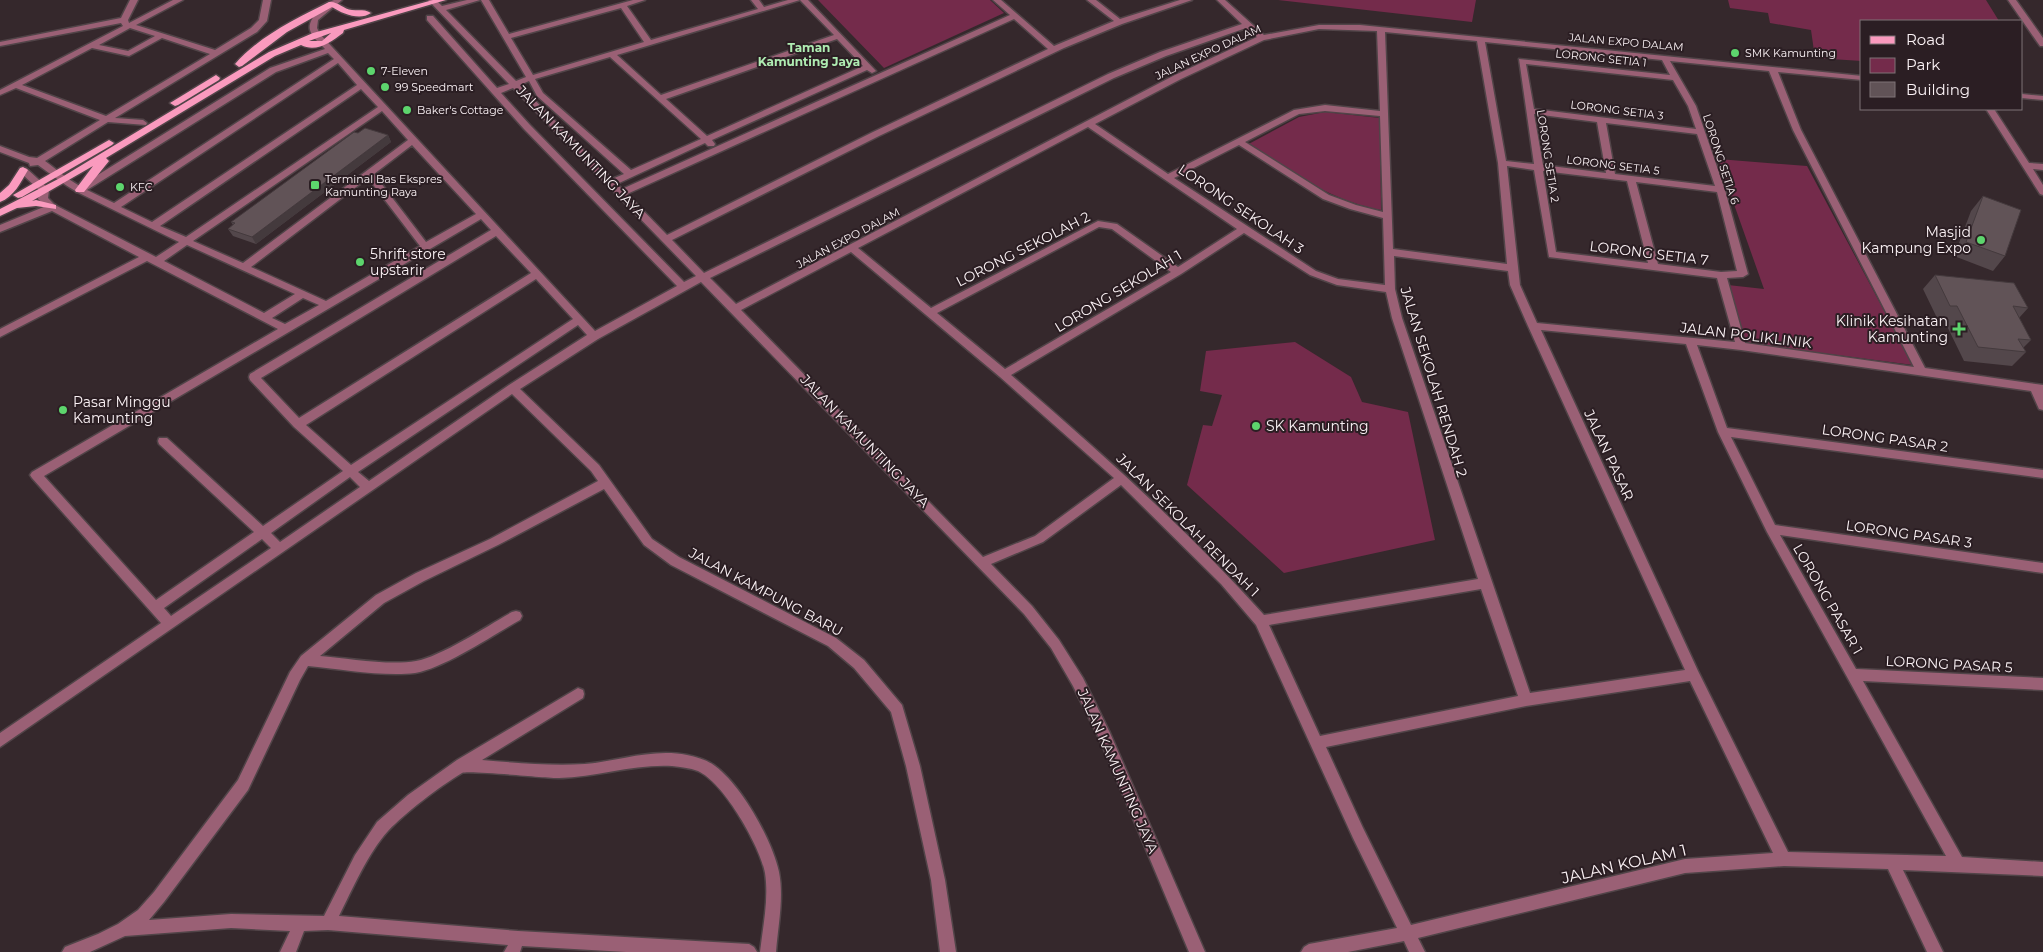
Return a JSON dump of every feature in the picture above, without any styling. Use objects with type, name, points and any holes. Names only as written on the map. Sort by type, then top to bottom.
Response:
[{"type":"main road","points":[[0,214],[41,187],[56,173],[273,44],[367,13],[417,0]]},
{"type":"main road","points":[[239,64],[253,51],[280,33],[335,2],[348,14],[367,13]]},
{"type":"main road","points":[[0,204],[65,179],[272,54],[314,32],[438,3]]},
{"type":"main road","points":[[272,54],[300,45],[327,47],[341,31],[354,24]]},
{"type":"main road","points":[[80,190],[92,173],[112,154],[172,115]]},
{"type":"main road","points":[[0,198],[13,187],[25,165]]},
{"type":"main road","points":[[0,214],[28,204],[52,207]]},
{"type":"street","points":[[124,20],[134,0]]},
{"type":"street","points":[[0,93],[179,0]]},
{"type":"street","points":[[25,165],[38,161],[108,120],[261,25],[267,0]]},
{"type":"street","points":[[438,3],[476,0]]},
{"type":"street","points":[[485,0],[540,94],[630,174]]},
{"type":"street","points":[[507,37],[641,0]]},
{"type":"street","points":[[755,0],[763,10]]},
{"type":"street","points":[[495,92],[530,78],[796,0]]},
{"type":"street","points":[[804,0],[878,78]]},
{"type":"street","points":[[997,0],[1053,50]]},
{"type":"street","points":[[1091,0],[1119,22]]},
{"type":"street","points":[[667,239],[876,134],[1053,50],[1119,22],[1188,0]]},
{"type":"street","points":[[1221,0],[1262,38]]},
{"type":"street","points":[[2012,0],[2041,40]]},
{"type":"street","points":[[335,2],[314,20],[314,32],[594,336]]},
{"type":"street","name":"JALAN KAMUNTING JAYA","points":[[438,3],[1028,610],[1055,644],[1078,682],[1105,737],[1196,952]]},
{"type":"street","points":[[623,5],[649,43]]},
{"type":"street","points":[[622,194],[1015,16]]},
{"type":"street","points":[[430,18],[495,92],[683,287]]},
{"type":"street","points":[[124,20],[125,24],[130,26],[216,53]]},
{"type":"street","points":[[0,44],[124,20]]},
{"type":"street","points":[[0,741],[280,549],[368,486],[594,336],[683,287],[1111,76],[1163,54],[1246,25]]},
{"type":"street","name":"JALAN EXPO DALAM","points":[[735,309],[1178,77],[1262,38],[1319,27],[1338,26],[1860,78]]},
{"type":"street","name":"JALAN SEKOLAH RENDAH 2","points":[[1381,29],[1390,289],[1397,318],[1485,584],[1526,700]]},
{"type":"street","points":[[93,46],[129,54],[161,36]]},
{"type":"street","points":[[660,98],[839,36]]},
{"type":"street","name":"JALAN PASAR","points":[[1481,40],[1502,163],[1515,286],[1692,675],[1784,859]]},
{"type":"street","points":[[80,190],[273,70],[327,47]]},
{"type":"street","points":[[611,54],[718,150]]},
{"type":"street","name":"LORONG SETIA 6","points":[[1664,57],[1692,106],[1721,190],[1743,274]]},
{"type":"street","points":[[114,207],[339,59]]},
{"type":"street","name":"LORONG SETIA 1","points":[[1522,61],[1676,78]]},
{"type":"street","name":"LORONG SETIA 2","points":[[1522,61],[1552,255]]},
{"type":"street","points":[[611,183],[867,66]]},
{"type":"street","points":[[1772,68],[1797,130],[1922,373]]},
{"type":"street","points":[[16,85],[108,120],[143,123]]},
{"type":"street","points":[[153,226],[362,85]]},
{"type":"street","points":[[2023,96],[2043,98]]},
{"type":"street","points":[[0,333],[188,242],[383,107]]},
{"type":"street","points":[[1169,177],[1298,112],[1324,108],[1384,114]]},
{"type":"street","points":[[1991,110],[2043,192]]},
{"type":"street","name":"LORONG SETIA 3","points":[[1530,111],[1701,132]]},
{"type":"street","points":[[1600,120],[1611,176]]},
{"type":"street","name":"LORONG SEKOLAH 3","points":[[1089,124],[1244,229],[1324,278],[1337,282],[1390,289]]},
{"type":"street","points":[[244,267],[413,140]]},
{"type":"street","points":[[1238,141],[1326,196],[1353,207],[1388,216]]},
{"type":"street","points":[[0,149],[25,165],[41,187],[43,199],[52,207],[286,329]]},
{"type":"street","points":[[38,161],[65,179],[69,184],[114,207],[327,305]]},
{"type":"street","name":"LORONG SETIA 5","points":[[1502,163],[1721,190]]},
{"type":"street","points":[[2026,166],[2043,167]]},
{"type":"street","points":[[369,173],[425,248]]},
{"type":"street","points":[[1631,179],[1654,267]]},
{"type":"street","points":[[0,229],[52,207]]},
{"type":"street","points":[[170,624],[36,475],[482,214]]},
{"type":"street","name":"LORONG SEKOLAH 2","points":[[929,313],[1098,224],[1114,226],[1178,272]]},
{"type":"street","name":"LORONG SEKOLAH 1","points":[[1004,374],[1178,272],[1244,229]]},
{"type":"street","points":[[368,486],[298,424],[254,377],[497,230]]},
{"type":"street","name":"JALAN SEKOLAH RENDAH 1","points":[[852,248],[1004,374],[1122,478],[1226,580],[1260,620],[1358,833],[1417,952]]},
{"type":"street","points":[[1389,252],[1512,268]]},
{"type":"street","name":"LORONG SETIA 7","points":[[1552,255],[1721,275],[1743,274]]},
{"type":"street","points":[[298,424],[537,274]]},
{"type":"street","points":[[1721,275],[1741,346]]},
{"type":"street","points":[[266,317],[304,294]]},
{"type":"street","points":[[156,607],[352,470],[579,320]]},
{"type":"street","name":"JALAN POLIKLINIK","points":[[1533,326],[1741,346],[2039,388]]},
{"type":"street","name":"LORONG PASAR 1","points":[[1690,341],[1723,432],[1772,529],[1958,864]]},
{"type":"street","name":"JALAN KAMPUNG BARU","points":[[513,388],[568,441],[606,482],[648,542],[675,561],[832,642],[859,664],[897,709],[913,766],[938,880],[948,952]]},
{"type":"street","points":[[2039,388],[2043,406]]},
{"type":"street","name":"LORONG PASAR 2","points":[[1723,432],[2043,474]]},
{"type":"street","points":[[163,441],[280,549]]},
{"type":"street","points":[[983,562],[1039,539],[1122,478]]},
{"type":"street","points":[[70,952],[102,940],[123,929],[143,915],[229,806],[253,768],[295,676],[305,660],[380,599],[420,577],[494,542],[606,482]]},
{"type":"street","name":"LORONG PASAR 3","points":[[1772,529],[2043,568]]},
{"type":"street","points":[[1260,620],[1485,584]]},
{"type":"street","points":[[305,660],[393,668],[416,667],[442,657],[516,616]]},
{"type":"street","points":[[1317,743],[1526,700],[1692,675]]},
{"type":"street","name":"LORONG PASAR 5","points":[[1854,675],[2043,684]]},
{"type":"street","points":[[328,923],[365,851],[382,827],[413,800],[462,765],[578,694]]},
{"type":"street","points":[[462,765],[587,770],[649,760],[677,760],[701,765],[717,776],[734,798],[765,851],[772,871],[774,888],[768,952]]},
{"type":"street","name":"JALAN KOLAM 1","points":[[1309,952],[1409,933],[1685,866],[1784,859],[1958,864],[2043,869]]},
{"type":"street","points":[[1892,862],[1935,952]]},
{"type":"street","points":[[123,929],[231,921],[300,924],[328,923],[518,938],[749,952]]},
{"type":"street","points":[[288,952],[300,924]]},
{"type":"street","points":[[512,952],[518,938]]},
{"type":"green space","points":[[818,0],[990,0],[1004,13],[884,68]]},
{"type":"green space","points":[[1278,0],[1476,0],[1472,22]]},
{"type":"green space","points":[[1728,0],[1986,0],[1998,20],[1860,20],[1860,61],[1815,58],[1811,30],[1770,23],[1768,13],[1730,8]]},
{"type":"green space","points":[[1325,112],[1380,118],[1381,210],[1345,200],[1311,184],[1245,146],[1299,117]]},
{"type":"green space","points":[[1718,159],[1807,166],[1913,365],[1746,343],[1728,285],[1764,289]]},
{"type":"green space","points":[[1295,342],[1351,377],[1362,402],[1408,412],[1435,540],[1284,573],[1187,485],[1203,425],[1212,426],[1222,395],[1200,391],[1206,351]]},
{"type":"building","name":"Terminal Bas Ekspres Kamunting Raya","points":[[365,128],[388,135],[252,237],[228,229],[235,223],[231,222],[354,132],[358,133]]},
{"type":"building","points":[[1983,196],[2021,210],[2005,256],[1966,242]]},
{"type":"building","points":[[1935,275],[2014,283],[2028,308],[2013,306],[2031,340],[2018,339],[2026,352],[1978,347],[1957,306],[1950,306]]},
{"type":"place","name":"SMK Kamunting","points":[[1735,53]]},
{"type":"place","name":"7-Eleven","points":[[371,71]]},
{"type":"place","name":"99 Speedmart","points":[[385,87]]},
{"type":"place","name":"Baker's Cottage","points":[[407,110]]},
{"type":"place","name":"Terminal Bas Ekspres Kamunting Raya","points":[[315,185]]},
{"type":"place","name":"KFC","points":[[120,187]]},
{"type":"place","name":"Masjid Kampung Expo","points":[[1981,240]]},
{"type":"place","name":"5hrift store upstarir","points":[[360,262]]},
{"type":"place","name":"Klinik Kesihatan Kamunting","points":[[1959,329]]},
{"type":"place","name":"Pasar Minggu Kamunting","points":[[63,410]]},
{"type":"place","name":"SK Kamunting","points":[[1256,426]]},
{"type":"district","name":"Taman Kamunting Jaya","points":[[809,54]]}]
